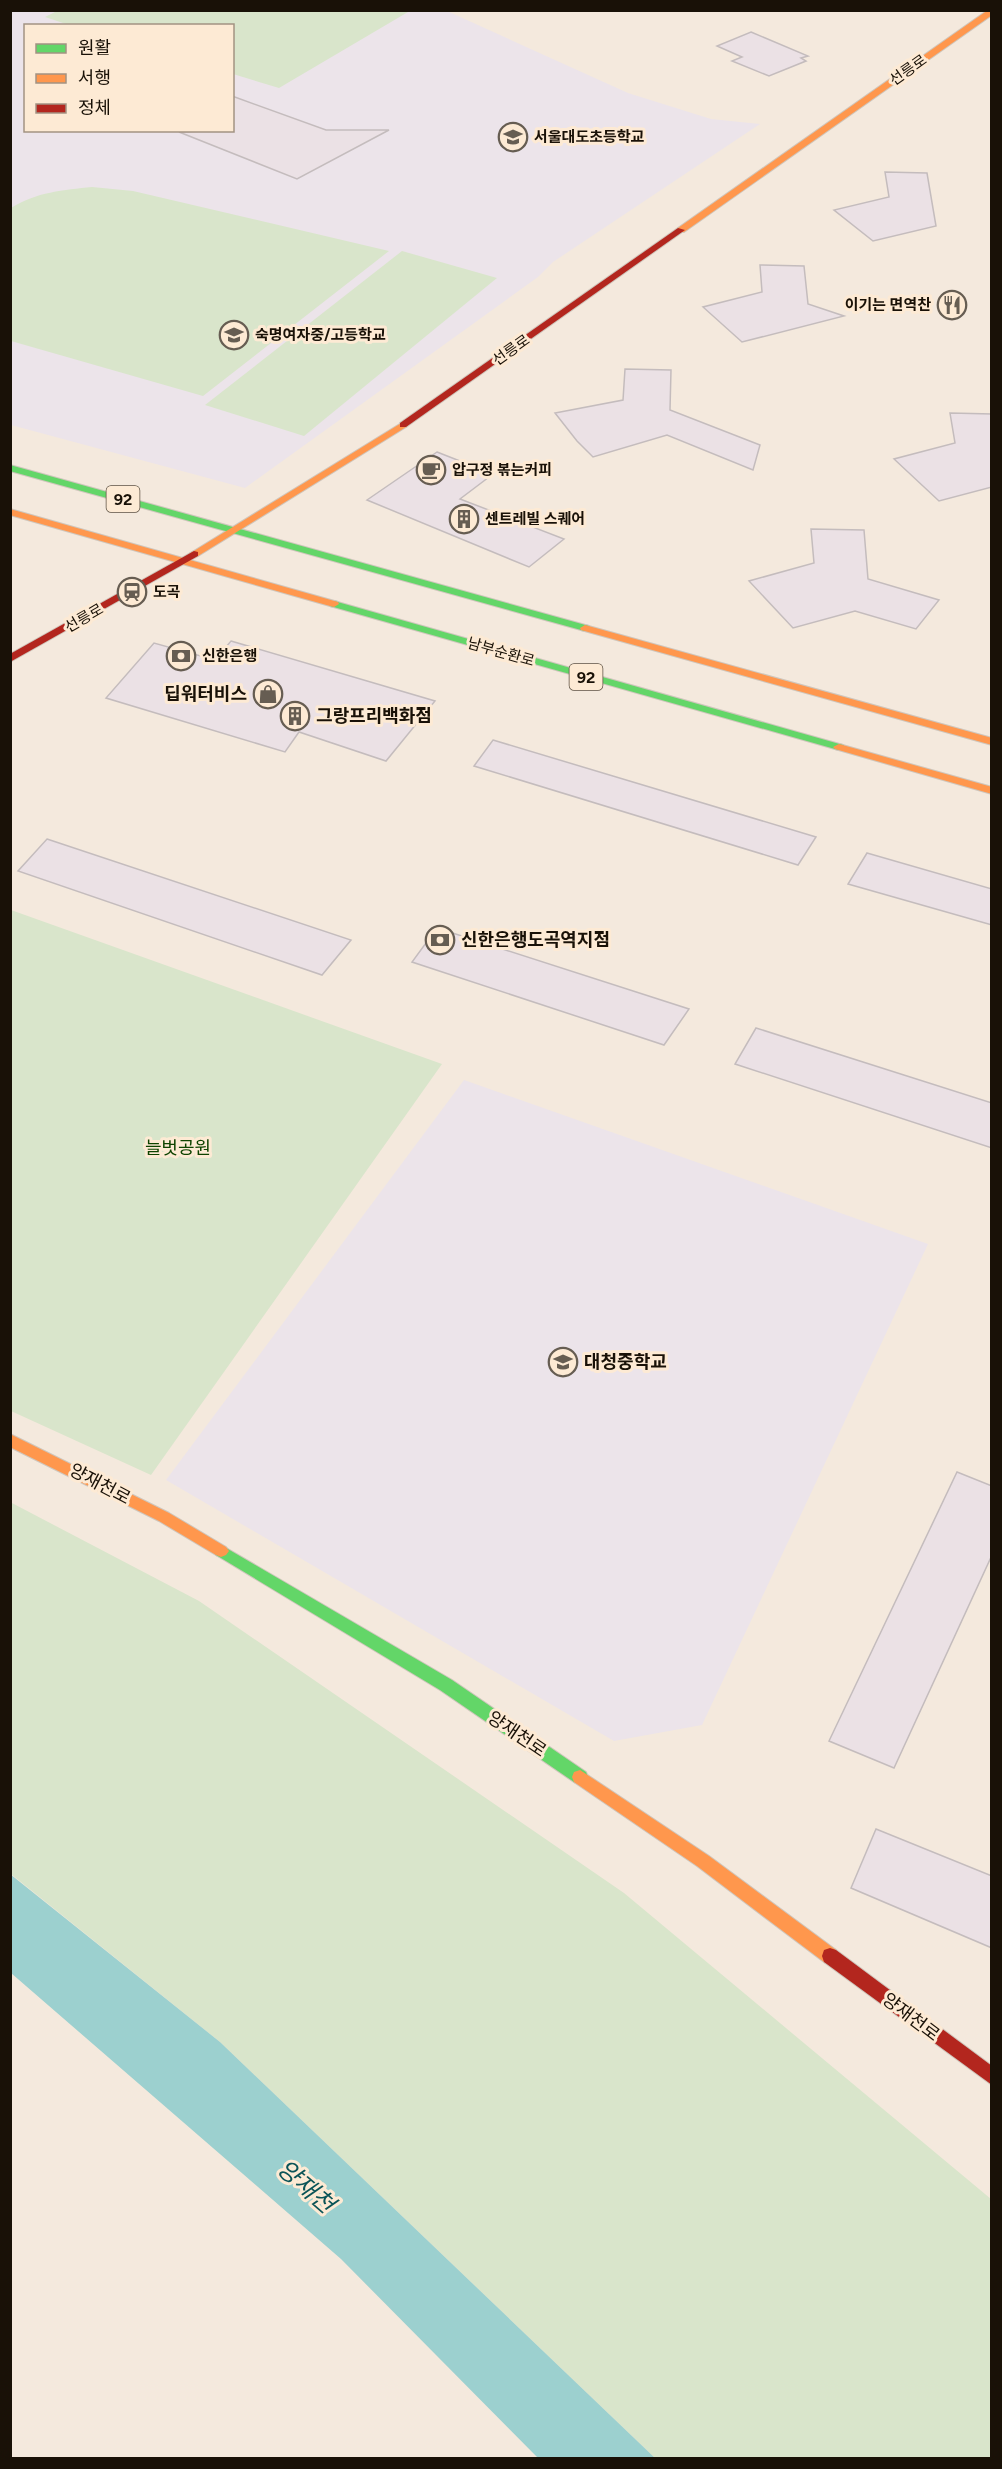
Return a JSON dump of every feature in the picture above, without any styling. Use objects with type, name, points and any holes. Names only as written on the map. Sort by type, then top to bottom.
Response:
[{"type":"main road","name":"선릉로","points":[[10,660],[235,531],[411,420],[992,11]]},
{"type":"main road","name":"92","points":[[10,468],[851,700],[992,742]]},
{"type":"main road","name":"남부순환로","points":[[10,512],[992,791]]},
{"type":"main road","name":"양재천로","points":[[10,1440],[164,1517],[446,1685],[703,1861],[992,2077]]},
{"type":"shaded area","points":[[10,11],[447,11],[628,93],[711,119],[760,124],[553,262],[538,277],[245,488],[11,425]]},
{"type":"shaded area","name":"대청중학교","points":[[464,1080],[928,1244],[702,1725],[614,1741],[166,1480]]},
{"type":"green space","points":[[404,10],[408,12],[279,88],[234,74],[234,24],[66,24],[45,17],[57,11]]},
{"type":"green space","points":[[92,187],[133,191],[389,251],[203,396],[11,341],[11,208],[40,195]]},
{"type":"green space","points":[[402,251],[497,278],[304,436],[205,405]]},
{"type":"green space","name":"늘벗공원","points":[[11,910],[442,1064],[151,1475],[11,1411]]},
{"type":"green space","points":[[10,1502],[199,1601],[624,1893],[991,2199],[991,2458],[655,2458],[220,2042],[11,1874]]},
{"type":"water","name":"양재천","points":[[10,1874],[220,2042],[655,2458],[538,2458],[341,2259],[11,1973]]},
{"type":"building","points":[[751,32],[808,56],[801,58],[806,61],[769,76],[732,61],[742,57],[717,46]]},
{"type":"building","points":[[234,97],[326,130],[389,130],[297,179],[179,132],[234,132]]},
{"type":"building","points":[[885,172],[927,173],[936,226],[873,241],[834,210],[889,197]]},
{"type":"building","points":[[760,265],[804,266],[808,304],[844,316],[742,342],[703,307],[762,292]]},
{"type":"building","points":[[625,369],[671,370],[670,410],[760,445],[753,470],[667,435],[593,457],[555,413],[623,400]]},
{"type":"building","points":[[950,413],[992,414],[992,487],[939,501],[894,459],[955,443]]},
{"type":"building","name":"센트레빌 스퀘어","points":[[437,452],[493,474],[460,499],[564,539],[529,567],[367,500]]},
{"type":"building","points":[[811,529],[864,530],[868,579],[939,600],[916,629],[855,611],[793,628],[749,581],[814,563]]},
{"type":"building","name":"그랑프리백화점","points":[[231,641],[435,701],[386,761],[299,732],[285,752],[106,698],[154,643],[215,660]]},
{"type":"building","points":[[493,740],[816,837],[798,865],[474,766]]},
{"type":"building","points":[[47,839],[351,940],[322,975],[18,871]]},
{"type":"building","points":[[867,853],[992,889],[992,925],[848,884]]},
{"type":"building","points":[[437,928],[689,1009],[664,1045],[412,962]]},
{"type":"building","points":[[756,1028],[992,1103],[992,1148],[735,1064]]},
{"type":"building","points":[[957,1472],[992,1486],[992,1555],[894,1768],[829,1741]]},
{"type":"building","points":[[876,1829],[992,1876],[992,1948],[851,1888]]},
{"type":"traffic: fast","points":[[10,468],[585,628]]},
{"type":"traffic: fast","points":[[334,604],[839,747]]},
{"type":"traffic: fast","points":[[221,1551],[446,1685],[580,1777]]},
{"type":"traffic: slow","points":[[681,230],[992,11]]},
{"type":"traffic: slow","points":[[194,554],[403,425]]},
{"type":"traffic: slow","points":[[10,512],[334,604]]},
{"type":"traffic: slow","points":[[585,628],[992,742]]},
{"type":"traffic: slow","points":[[839,747],[992,791]]},
{"type":"traffic: slow","points":[[10,1440],[164,1517],[221,1551]]},
{"type":"traffic: slow","points":[[580,1777],[703,1861],[830,1956]]},
{"type":"traffic: jam","points":[[403,425],[681,230]]},
{"type":"traffic: jam","points":[[10,659],[194,554]]},
{"type":"traffic: jam","points":[[830,1956],[992,2077]]},
{"type":"place","name":"서울대도초등학교","points":[[513,137]]},
{"type":"place","name":"이기는 면역찬","points":[[952,305]]},
{"type":"place","name":"숙명여자중/고등학교","points":[[234,335]]},
{"type":"place","name":"압구정 볶는커피","points":[[431,470]]},
{"type":"place","name":"센트레빌 스퀘어","points":[[464,519]]},
{"type":"place","name":"도곡","points":[[132,592]]},
{"type":"place","name":"신한은행","points":[[181,656]]},
{"type":"place","name":"딥워터비스","points":[[268,694]]},
{"type":"place","name":"그랑프리백화점","points":[[295,716]]},
{"type":"place","name":"신한은행도곡역지점","points":[[440,940]]},
{"type":"place","name":"대청중학교","points":[[563,1362]]}]
